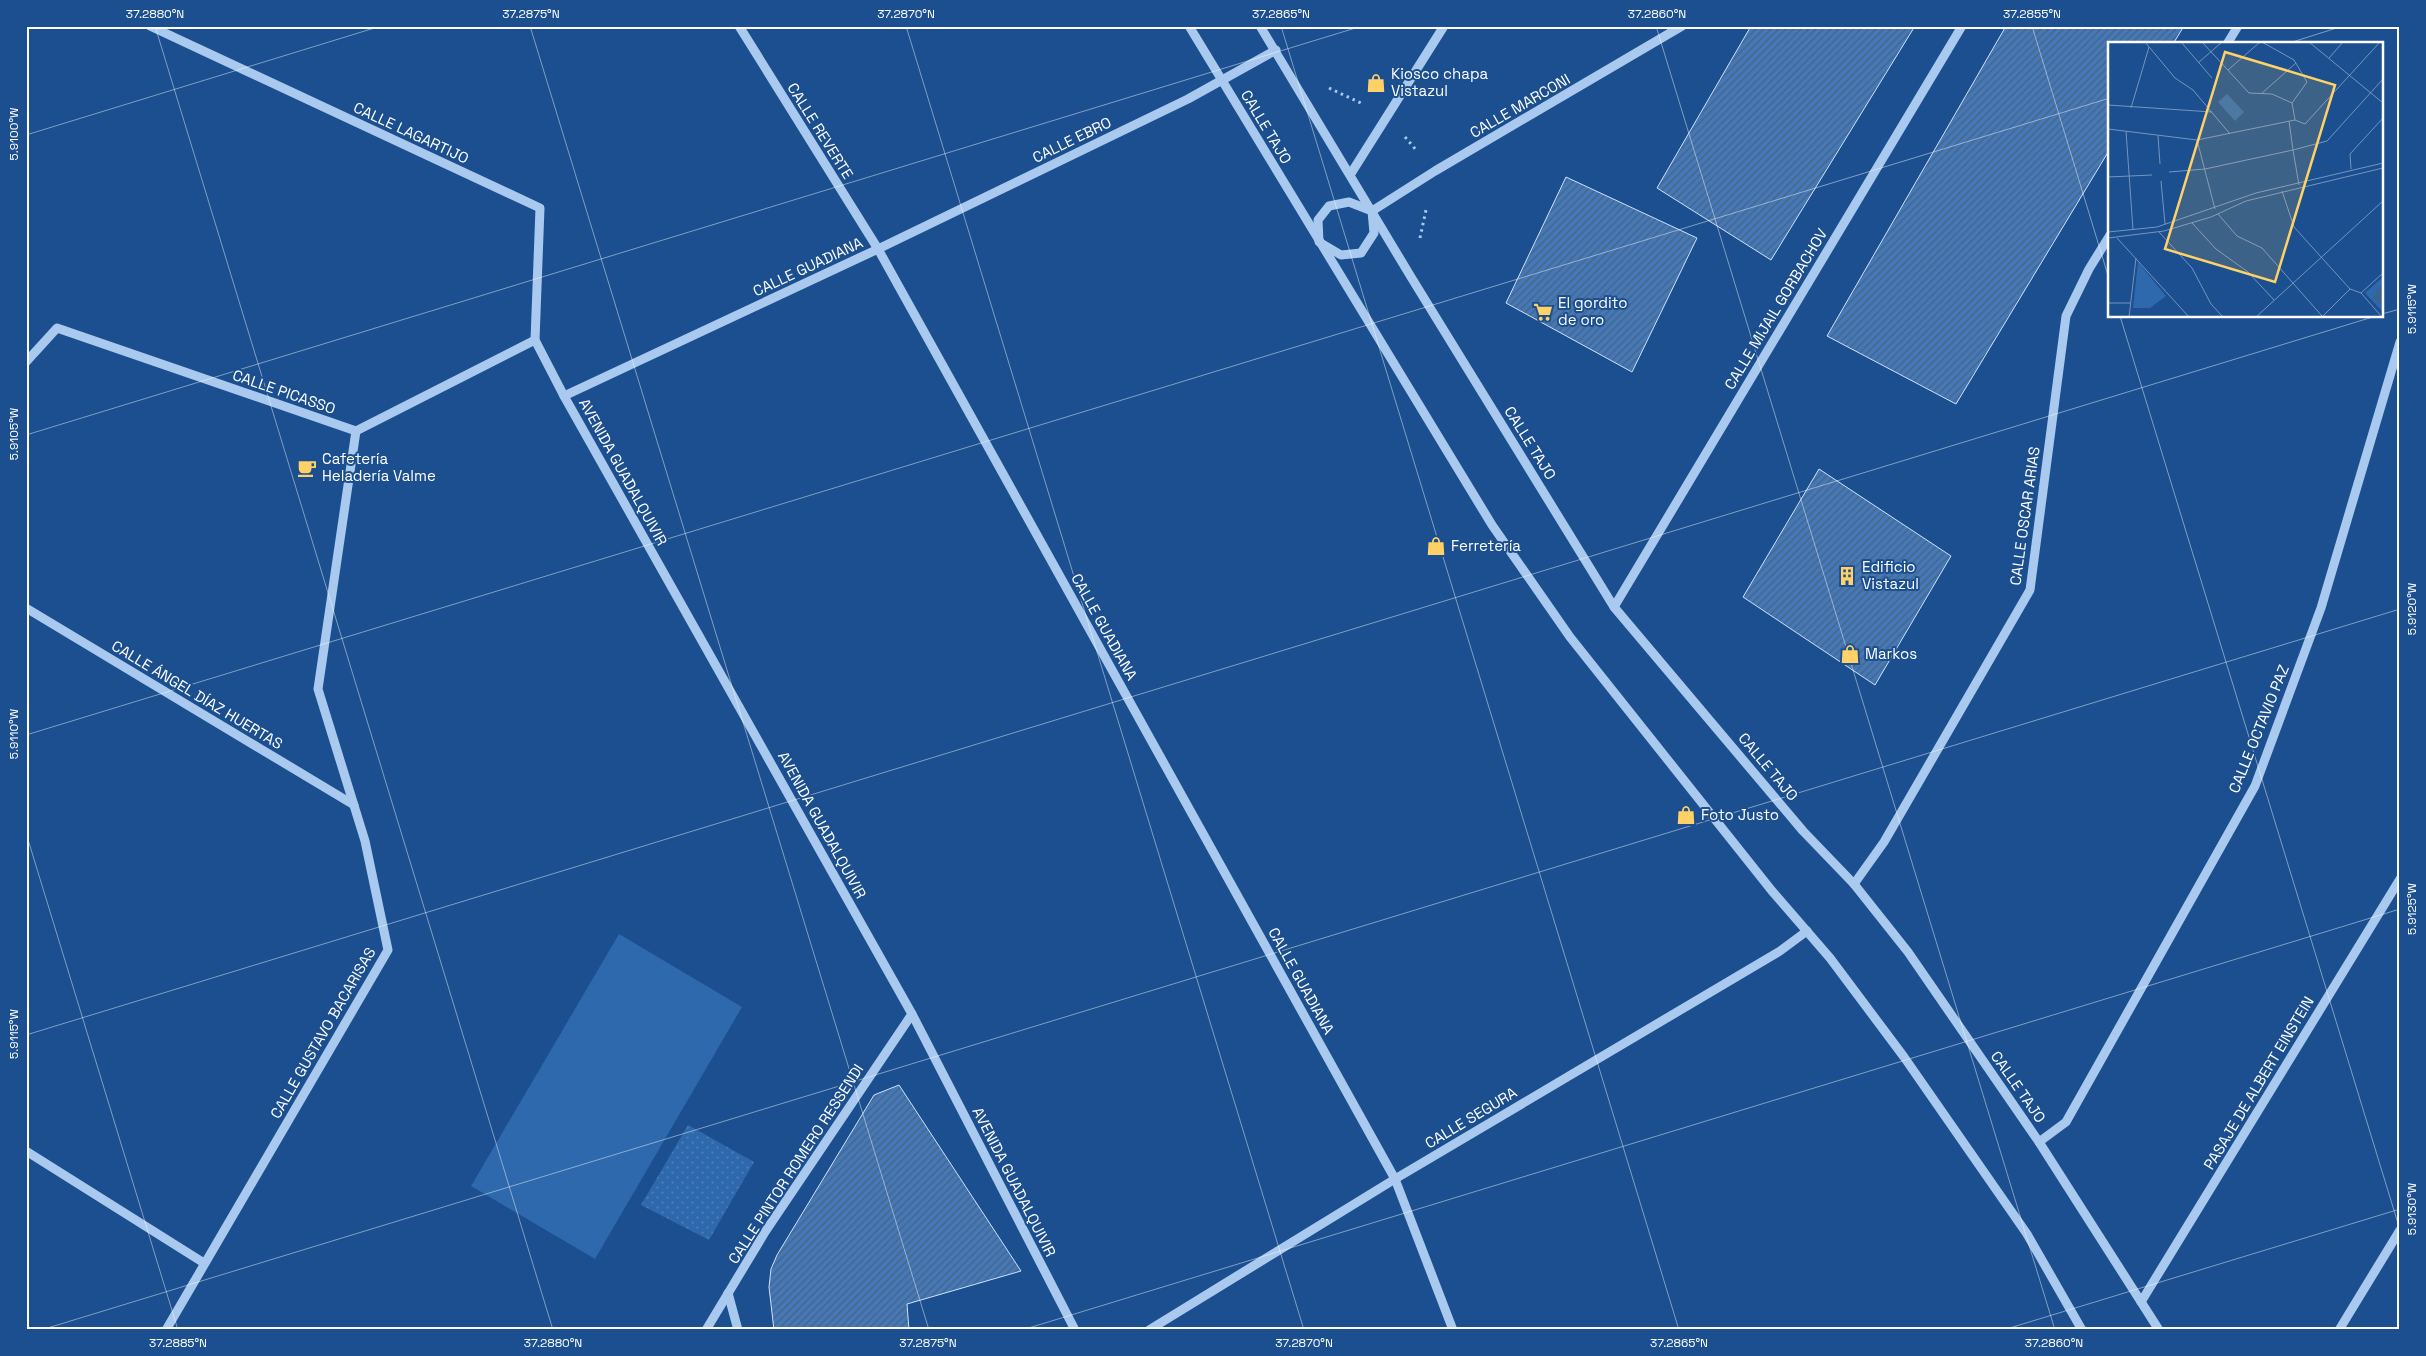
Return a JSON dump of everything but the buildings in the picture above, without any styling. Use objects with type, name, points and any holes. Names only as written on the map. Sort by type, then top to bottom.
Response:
[{"type":"street","name":"CALLE LAGARTIJO","points":[[150,26],[540,208],[535,340]]},
{"type":"street","name":"CALLE REVERTE","points":[[739,26],[878,249]]},
{"type":"street","name":"CALLE TAJO","points":[[1189,26],[1492,525],[1570,637],[1772,891],[1808,931],[1904,1057],[2027,1234],[2082,1330]]},
{"type":"street","name":"CALLE TAJO","points":[[1260,26],[1614,606],[1803,831],[1854,884],[1908,952],[2039,1142],[2159,1330]]},
{"type":"street","points":[[1350,175],[1444,26]]},
{"type":"street","name":"CALLE MARCONI","points":[[1372,211],[1435,171],[1682,26]]},
{"type":"street","name":"CALLE MIJAIL GORBACHOV","points":[[1614,606],[1962,26]]},
{"type":"street","points":[[2228,42],[2238,26]]},
{"type":"street","name":"CALLE EBRO","points":[[878,249],[1188,99],[1276,50]]},
{"type":"street","points":[[1319,242],[1318,220],[1329,206],[1349,202],[1372,211]]},
{"type":"street","name":"CALLE TAJO","points":[[1319,242],[1341,255],[1361,253],[1374,233],[1372,211]]},
{"type":"street","name":"CALLE OSCAR ARIAS","points":[[1854,884],[1884,842],[2030,590],[2066,316],[2088,269],[2108,238]]},
{"type":"street","name":"CALLE GUADIANA","points":[[564,396],[878,249],[1395,1179],[1453,1330]]},
{"type":"street","name":"CALLE PICASSO","points":[[26,362],[57,328],[356,430]]},
{"type":"street","name":"AVENIDA GUADALQUIVIR","points":[[535,340],[564,396],[912,1014],[1075,1330]]},
{"type":"street","points":[[356,430],[535,340]]},
{"type":"street","name":"CALLE OCTAVIO PAZ","points":[[2039,1142],[2066,1122],[2255,786],[2321,608],[2400,342]]},
{"type":"street","name":"CALLE GUSTAVO BACARISAS","points":[[166,1330],[388,950],[365,841],[318,689],[356,430]]},
{"type":"street","name":"CALLE ÁNGEL DÍAZ HUERTAS","points":[[26,608],[354,805]]},
{"type":"street","name":"PASAJE DE ALBERT EINSTEIN","points":[[2141,1302],[2400,878]]},
{"type":"street","name":"CALLE SEGURA","points":[[1149,1330],[1395,1179],[1780,951],[1808,931]]},
{"type":"street","name":"CALLE PINTOR ROMERO RESSENDI","points":[[706,1330],[765,1232],[912,1014]]},
{"type":"street","points":[[26,1151],[204,1263]]},
{"type":"street","points":[[2339,1330],[2400,1230]]},
{"type":"street","points":[[728,1293],[738,1330]]},
{"type":"shaded area","points":[[619,934],[742,1007],[595,1259],[471,1186]]},
{"type":"shaded area","points":[[688,1125],[754,1162],[709,1240],[641,1205]]},
{"type":"place","name":"Kiosco chapa Vistazul","points":[[1376,83]]},
{"type":"place","name":"El gordito de oro","points":[[1543,312]]},
{"type":"place","name":"Cafetería Heladería Valme","points":[[307,468]]},
{"type":"place","name":"Ferretería","points":[[1436,546]]},
{"type":"place","name":"Edificio Vistazul","points":[[1847,576]]},
{"type":"place","name":"Markos","points":[[1850,654]]},
{"type":"place","name":"Foto Justo","points":[[1686,815]]}]
